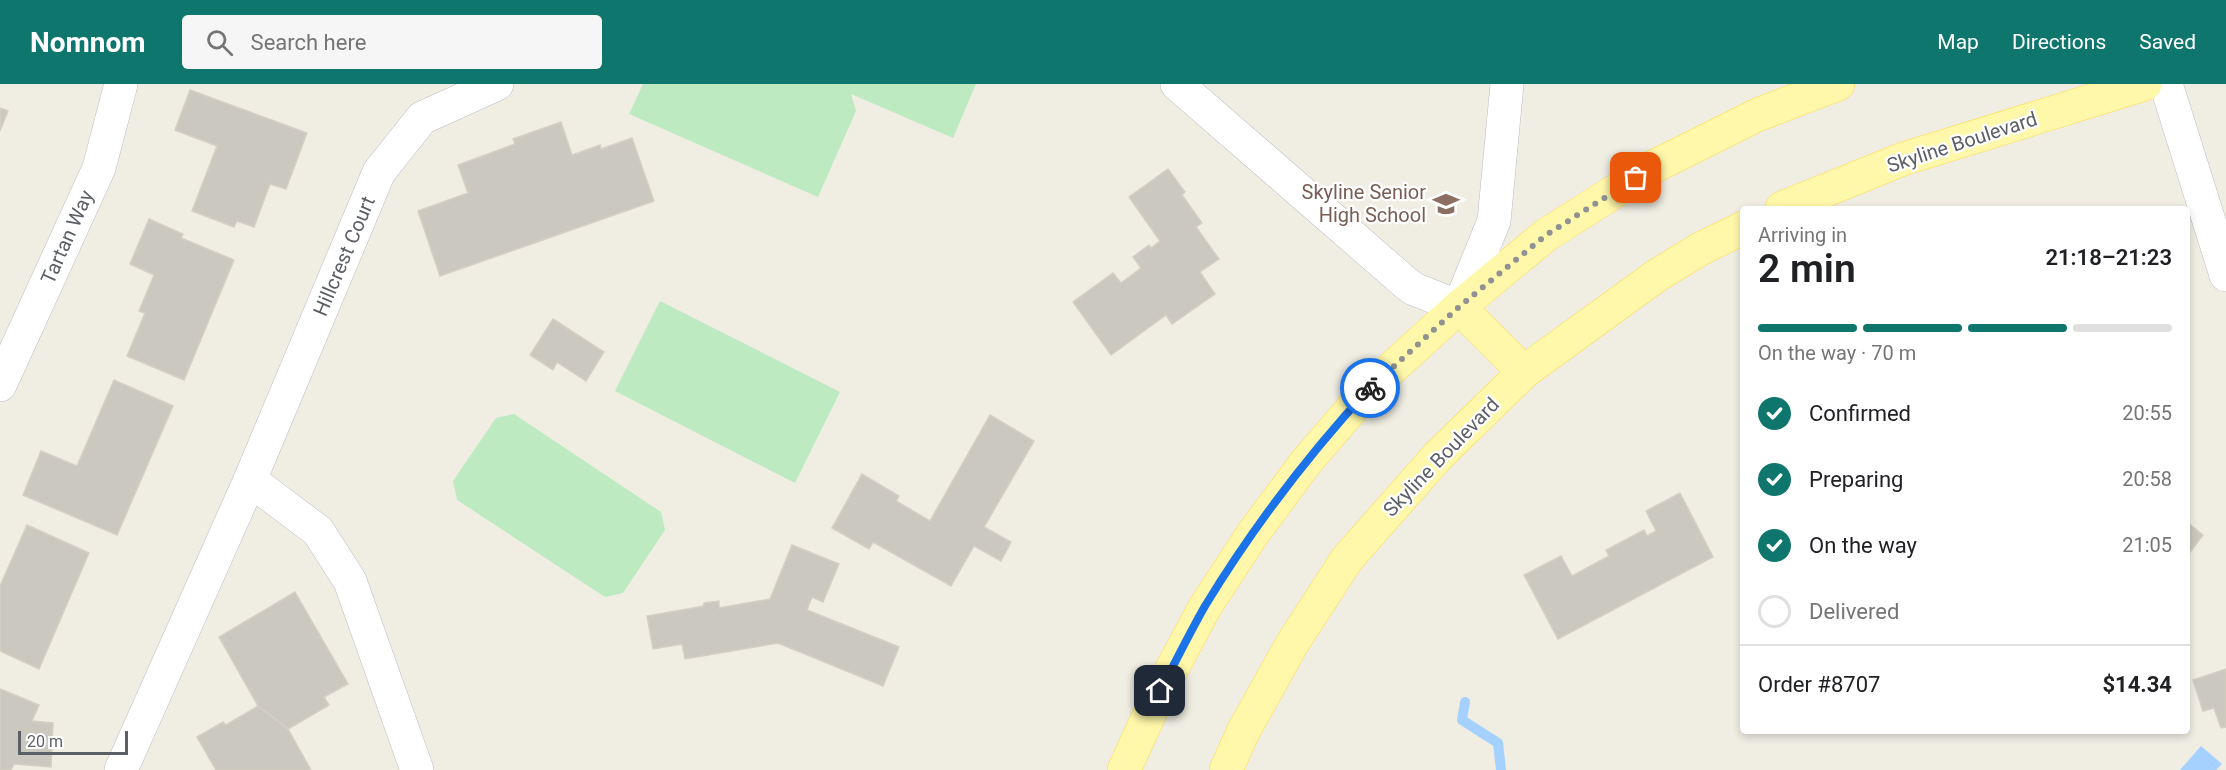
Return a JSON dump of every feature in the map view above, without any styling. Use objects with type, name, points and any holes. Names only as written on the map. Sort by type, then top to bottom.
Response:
[{"type":"main road","points":[[1124,770],[1160,691],[1205,607],[1259,526],[1306,462],[1369,390],[1459,307],[1546,235],[1655,166],[1757,115],[1838,84]]},
{"type":"main road","name":"Skyline Boulevard","points":[[1787,206],[1904,159],[2145,84]]},
{"type":"main road","name":"Skyline Boulevard","points":[[1226,770],[1243,732],[1292,644],[1347,559],[1437,457],[1524,372],[1656,276],[1702,248],[1740,229]]},
{"type":"main road","points":[[1459,307],[1524,372]]},
{"type":"street","name":"Tartan Way","points":[[0,385],[99,168],[121,84]]},
{"type":"street","name":"Hillcrest Court","points":[[121,770],[250,480],[379,172],[422,118],[497,84]]},
{"type":"street","points":[[1177,84],[1414,290],[1459,307],[1494,221],[1507,84]]},
{"type":"street","points":[[2166,84],[2226,275]]},
{"type":"street","points":[[250,480],[318,531],[350,580],[417,770]]},
{"type":"green space","points":[[643,84],[976,84],[953,138],[851,94],[856,111],[818,197],[629,114]]},
{"type":"green space","points":[[660,301],[840,392],[795,483],[615,391]]},
{"type":"green space","points":[[514,414],[661,512],[665,530],[623,593],[605,597],[457,500],[453,481],[496,418]]},
{"type":"water","points":[[2201,746],[2222,764],[2216,770],[2180,770]]},
{"type":"building","points":[[190,90],[307,133],[286,189],[270,184],[254,227],[237,221],[234,227],[192,211],[217,146],[175,130]]},
{"type":"building","points":[[0,108],[8,111],[0,131]]},
{"type":"building","points":[[561,122],[572,155],[600,145],[601,149],[632,138],[654,201],[440,276],[418,211],[468,193],[458,165],[515,144],[513,139]]},
{"type":"building","points":[[1168,169],[1185,192],[1182,195],[1202,223],[1196,227],[1219,259],[1200,272],[1215,294],[1172,324],[1166,315],[1111,355],[1073,302],[1113,273],[1121,283],[1141,268],[1133,257],[1149,245],[1151,248],[1160,241],[1129,197]]},
{"type":"building","points":[[149,219],[183,234],[181,238],[234,260],[184,380],[127,356],[145,313],[139,311],[154,275],[130,264]]},
{"type":"building","points":[[553,319],[604,352],[586,381],[557,362],[553,370],[530,355]]},
{"type":"building","points":[[114,380],[173,406],[117,535],[23,495],[41,451],[77,466]]},
{"type":"building","points":[[990,415],[1034,441],[984,527],[1011,542],[1001,561],[974,546],[951,586],[873,542],[869,549],[832,528],[862,474],[899,496],[896,501],[930,521]]},
{"type":"building","points":[[1680,493],[1713,557],[1558,639],[1524,575],[1561,556],[1572,576],[1609,556],[1606,550],[1644,530],[1647,536],[1656,531],[1646,511]]},
{"type":"building","points":[[2190,524],[2203,535],[2190,552]]},
{"type":"building","points":[[27,525],[89,553],[39,669],[0,651],[0,586]]},
{"type":"building","points":[[792,545],[839,564],[823,602],[812,597],[807,610],[899,647],[883,686],[778,643],[685,659],[682,644],[653,649],[647,616],[704,606],[704,603],[719,601],[719,608],[770,599]]},
{"type":"building","points":[[295,592],[348,684],[324,697],[329,705],[288,729],[258,706],[219,637]]},
{"type":"building","points":[[2226,669],[2226,727],[2221,728],[2214,708],[2203,711],[2193,680]]},
{"type":"building","points":[[0,689],[39,705],[32,721],[53,723],[51,767],[14,764],[11,770],[0,770]]},
{"type":"building","points":[[258,706],[288,729],[311,770],[216,770],[197,737],[223,722],[226,725]]},
{"type":"waterway","points":[[1465,702],[1462,720],[1498,743],[1501,770]]},
{"type":"way so far","points":[[1370,388],[1459,307],[1546,235],[1636,178]]},
{"type":"place","name":"Skyline Senior High School","points":[[1446,204]]},
{"type":"route","points":[[1160,691],[1205,607],[1252,535],[1306,462],[1370,388]]}]
